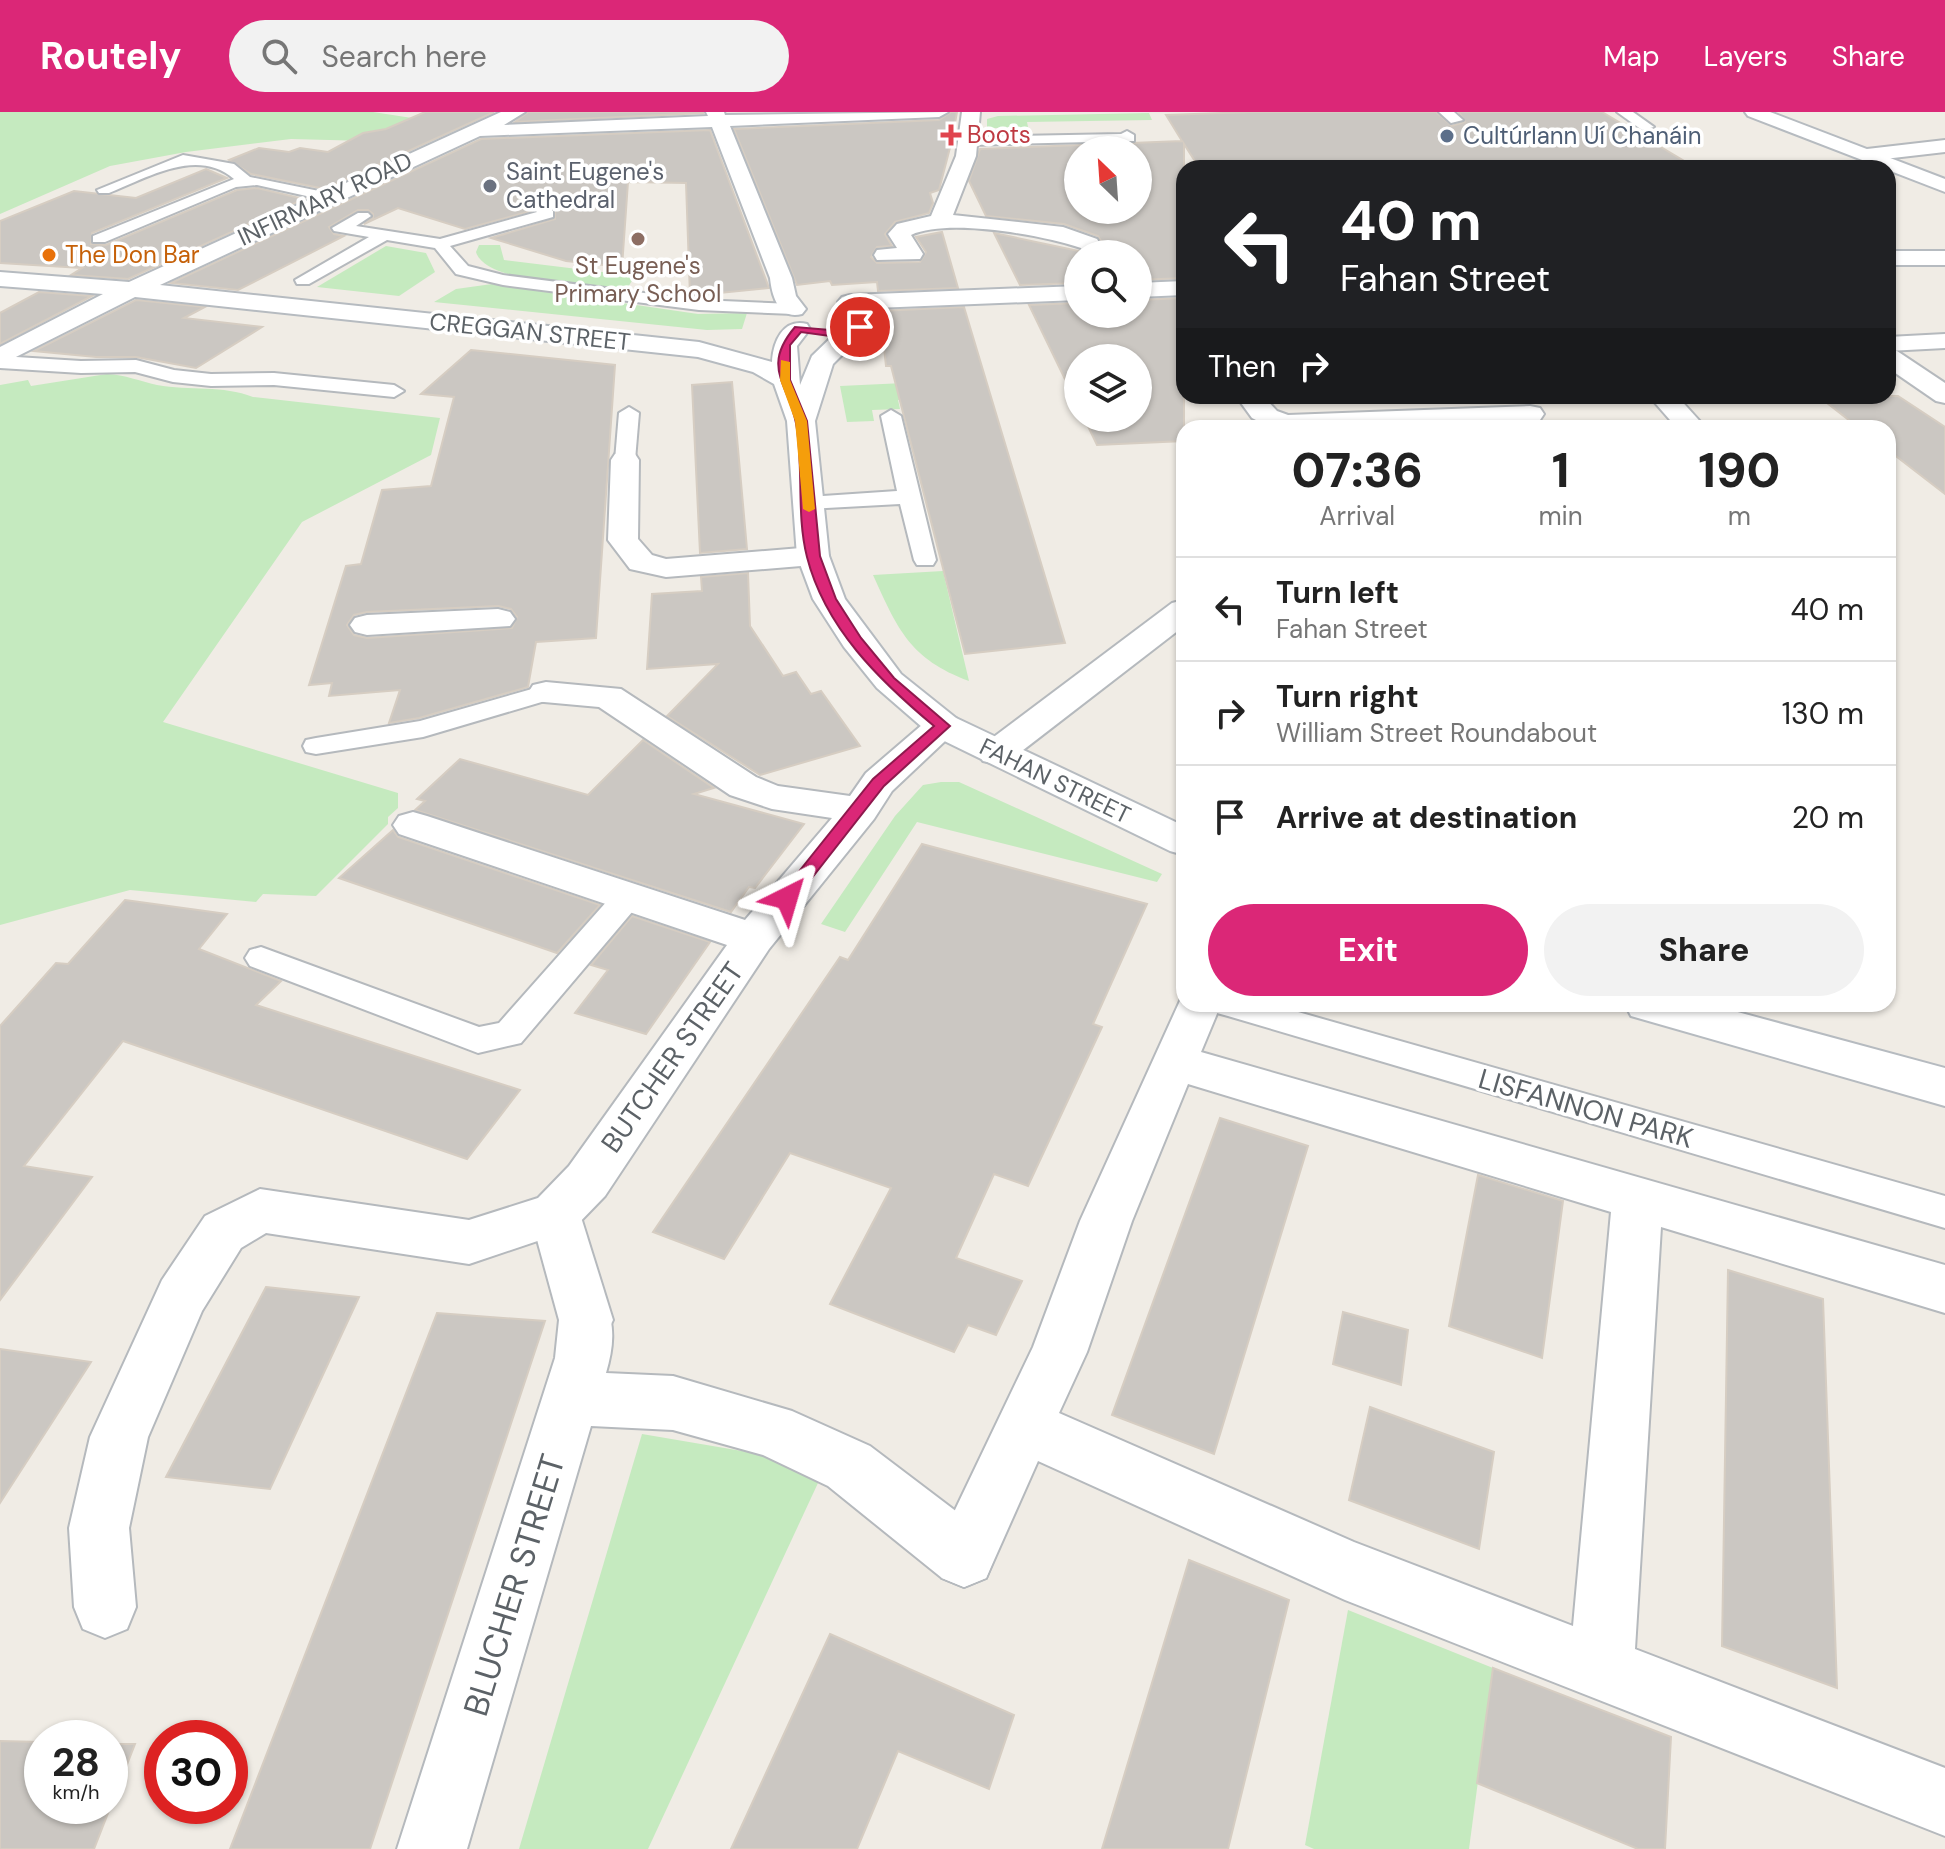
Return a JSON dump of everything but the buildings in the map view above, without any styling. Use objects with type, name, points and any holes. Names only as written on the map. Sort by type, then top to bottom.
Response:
[{"type":"main road","name":"INFIRMARY ROAD","points":[[0,360],[94,307],[516,112]]},
{"type":"main road","points":[[468,132],[716,116],[939,112]]},
{"type":"main road","points":[[940,220],[969,141],[971,112]]},
{"type":"main road","points":[[1754,112],[1880,160]]},
{"type":"main road","points":[[716,116],[781,278],[784,297],[830,333],[1007,298],[1064,294]]},
{"type":"main road","points":[[1867,155],[1945,146]]},
{"type":"main road","points":[[1896,167],[1945,186]]},
{"type":"main road","points":[[885,255],[912,254],[899,234],[905,229],[940,220],[1055,232],[1078,240]]},
{"type":"main road","points":[[1896,258],[1945,258]]},
{"type":"main road","name":"CREGGAN STREET","points":[[0,279],[135,288],[699,350],[762,367],[785,380]]},
{"type":"main road","points":[[1152,289],[1176,288]]},
{"type":"main road","name":"CREGGAN STREET","points":[[699,350],[758,344],[800,310],[821,301],[1007,298]]},
{"type":"main road","name":"CREGGAN STREET","points":[[94,307],[149,301],[289,313],[360,313]]},
{"type":"main road","points":[[850,302],[870,313],[870,317],[857,328]]},
{"type":"main road","name":"FAHAN STREET","points":[[800,310],[785,345],[785,380],[801,421],[813,556],[829,599],[856,640],[889,681],[943,726],[1176,838]]},
{"type":"main road","name":"FAHAN STREET","points":[[801,421],[821,361],[857,328]]},
{"type":"main road","points":[[1896,344],[1945,341]]},
{"type":"main road","points":[[1896,361],[1945,395]]},
{"type":"main road","points":[[1254,404],[1263,417],[1270,420]]},
{"type":"main road","points":[[1670,404],[1684,420]]},
{"type":"main road","points":[[1389,420],[1529,413]]},
{"type":"main road","points":[[625,460],[623,540],[641,562],[666,568],[813,556]]},
{"type":"main road","points":[[996,753],[1028,732],[1120,656],[1176,616]]},
{"type":"main road","points":[[367,625],[473,620]]},
{"type":"main road","points":[[546,693],[608,697],[743,786],[772,797],[860,810]]},
{"type":"main road","name":"BUTCHER STREET","points":[[105,1607],[99,1528],[119,1437],[181,1297],[223,1232],[260,1211],[469,1242],[555,1214],[587,1181],[754,938],[860,810],[879,782],[943,726]]},
{"type":"main road","points":[[413,825],[754,938]]},
{"type":"main road","points":[[571,1398],[673,1403],[772,1430],[849,1466],[964,1556],[1059,1352],[1106,1221],[1195,1012]]},
{"type":"main road","points":[[1676,1012],[1945,1087]]},
{"type":"main road","points":[[1173,1062],[1945,1289]]},
{"type":"main road","points":[[1602,1666],[1638,1197]]},
{"type":"main road","name":"BLUCHER STREET","points":[[432,1849],[583,1358],[586,1320],[555,1214]]},
{"type":"main road","points":[[1026,1427],[1345,1569],[1602,1666],[1945,1802]]},
{"type":"lane","points":[[1624,112],[1647,127]]},
{"type":"lane","points":[[969,141],[1129,138],[1127,135]]},
{"type":"lane","points":[[104,190],[183,159],[229,167],[246,181]]},
{"type":"lane","points":[[99,239],[224,186],[246,181],[329,197]]},
{"type":"lane","points":[[363,216],[340,228],[440,244],[548,214],[534,202]]},
{"type":"lane","points":[[303,280],[387,234]]},
{"type":"lane","points":[[440,244],[462,270],[516,282],[699,305],[800,310]]},
{"type":"lane","points":[[0,360],[81,367],[136,366],[173,376],[211,380],[274,379],[394,391]]},
{"type":"lane","points":[[625,460],[629,413]]},
{"type":"lane","points":[[891,416],[925,560]]},
{"type":"lane","points":[[808,503],[909,497]]},
{"type":"lane","points":[[316,746],[423,729],[546,693]]},
{"type":"lane","points":[[261,958],[478,1040],[509,1034],[627,898]]},
{"type":"lane","name":"LISFANNON PARK","points":[[1256,1012],[1945,1212]]},
{"type":"green space","points":[[0,112],[373,112],[451,124],[368,141],[291,139],[186,152],[110,166],[0,214]]},
{"type":"green space","points":[[1149,113],[1152,120],[1027,122],[1030,137],[999,137],[999,128],[987,128],[987,119],[998,116]]},
{"type":"green space","points":[[479,245],[500,245],[504,260],[635,276],[625,292],[542,282],[498,271],[483,262],[476,252]]},
{"type":"green space","points":[[386,246],[426,253],[435,272],[399,296],[317,287]]},
{"type":"green space","points":[[492,284],[698,314],[747,313],[742,329],[707,330],[434,302],[456,289]]},
{"type":"green space","points":[[107,374],[169,387],[218,390],[253,397],[440,418],[431,455],[302,522],[163,722],[398,793],[398,808],[388,817],[388,824],[316,896],[263,894],[256,902],[130,890],[0,925],[0,385],[28,380],[31,386]]},
{"type":"green space","points":[[904,383],[908,399],[898,400],[900,409],[872,410],[874,421],[847,422],[840,386]]},
{"type":"green space","points":[[943,571],[969,681],[933,663],[908,640],[890,612],[873,575]]},
{"type":"green space","points":[[959,782],[1162,874],[1157,882],[917,822],[845,932],[821,924],[895,816],[923,785]]},
{"type":"green space","points":[[642,1434],[801,1461],[818,1483],[648,1849],[519,1849]]},
{"type":"green space","points":[[1348,1610],[1493,1668],[1469,1849],[1314,1849],[1305,1845]]},
{"type":"slow traffic","points":[[785,362],[785,380],[801,421],[809,509]]},
{"type":"place","name":"Boots","points":[[951,135]]},
{"type":"place","name":"Cultúrlann Uí Chanáin","points":[[1447,136]]},
{"type":"place","name":"Saint Eugene's Cathedral","points":[[490,186]]},
{"type":"place","name":"St Eugene's Primary School","points":[[638,239]]},
{"type":"place","name":"The Don Bar","points":[[49,255]]},
{"type":"route","points":[[787,898],[860,810],[879,782],[913,749],[943,726],[889,681],[856,640],[829,599],[813,556],[801,421],[785,380],[785,345],[798,329],[830,333],[860,327]]}]
